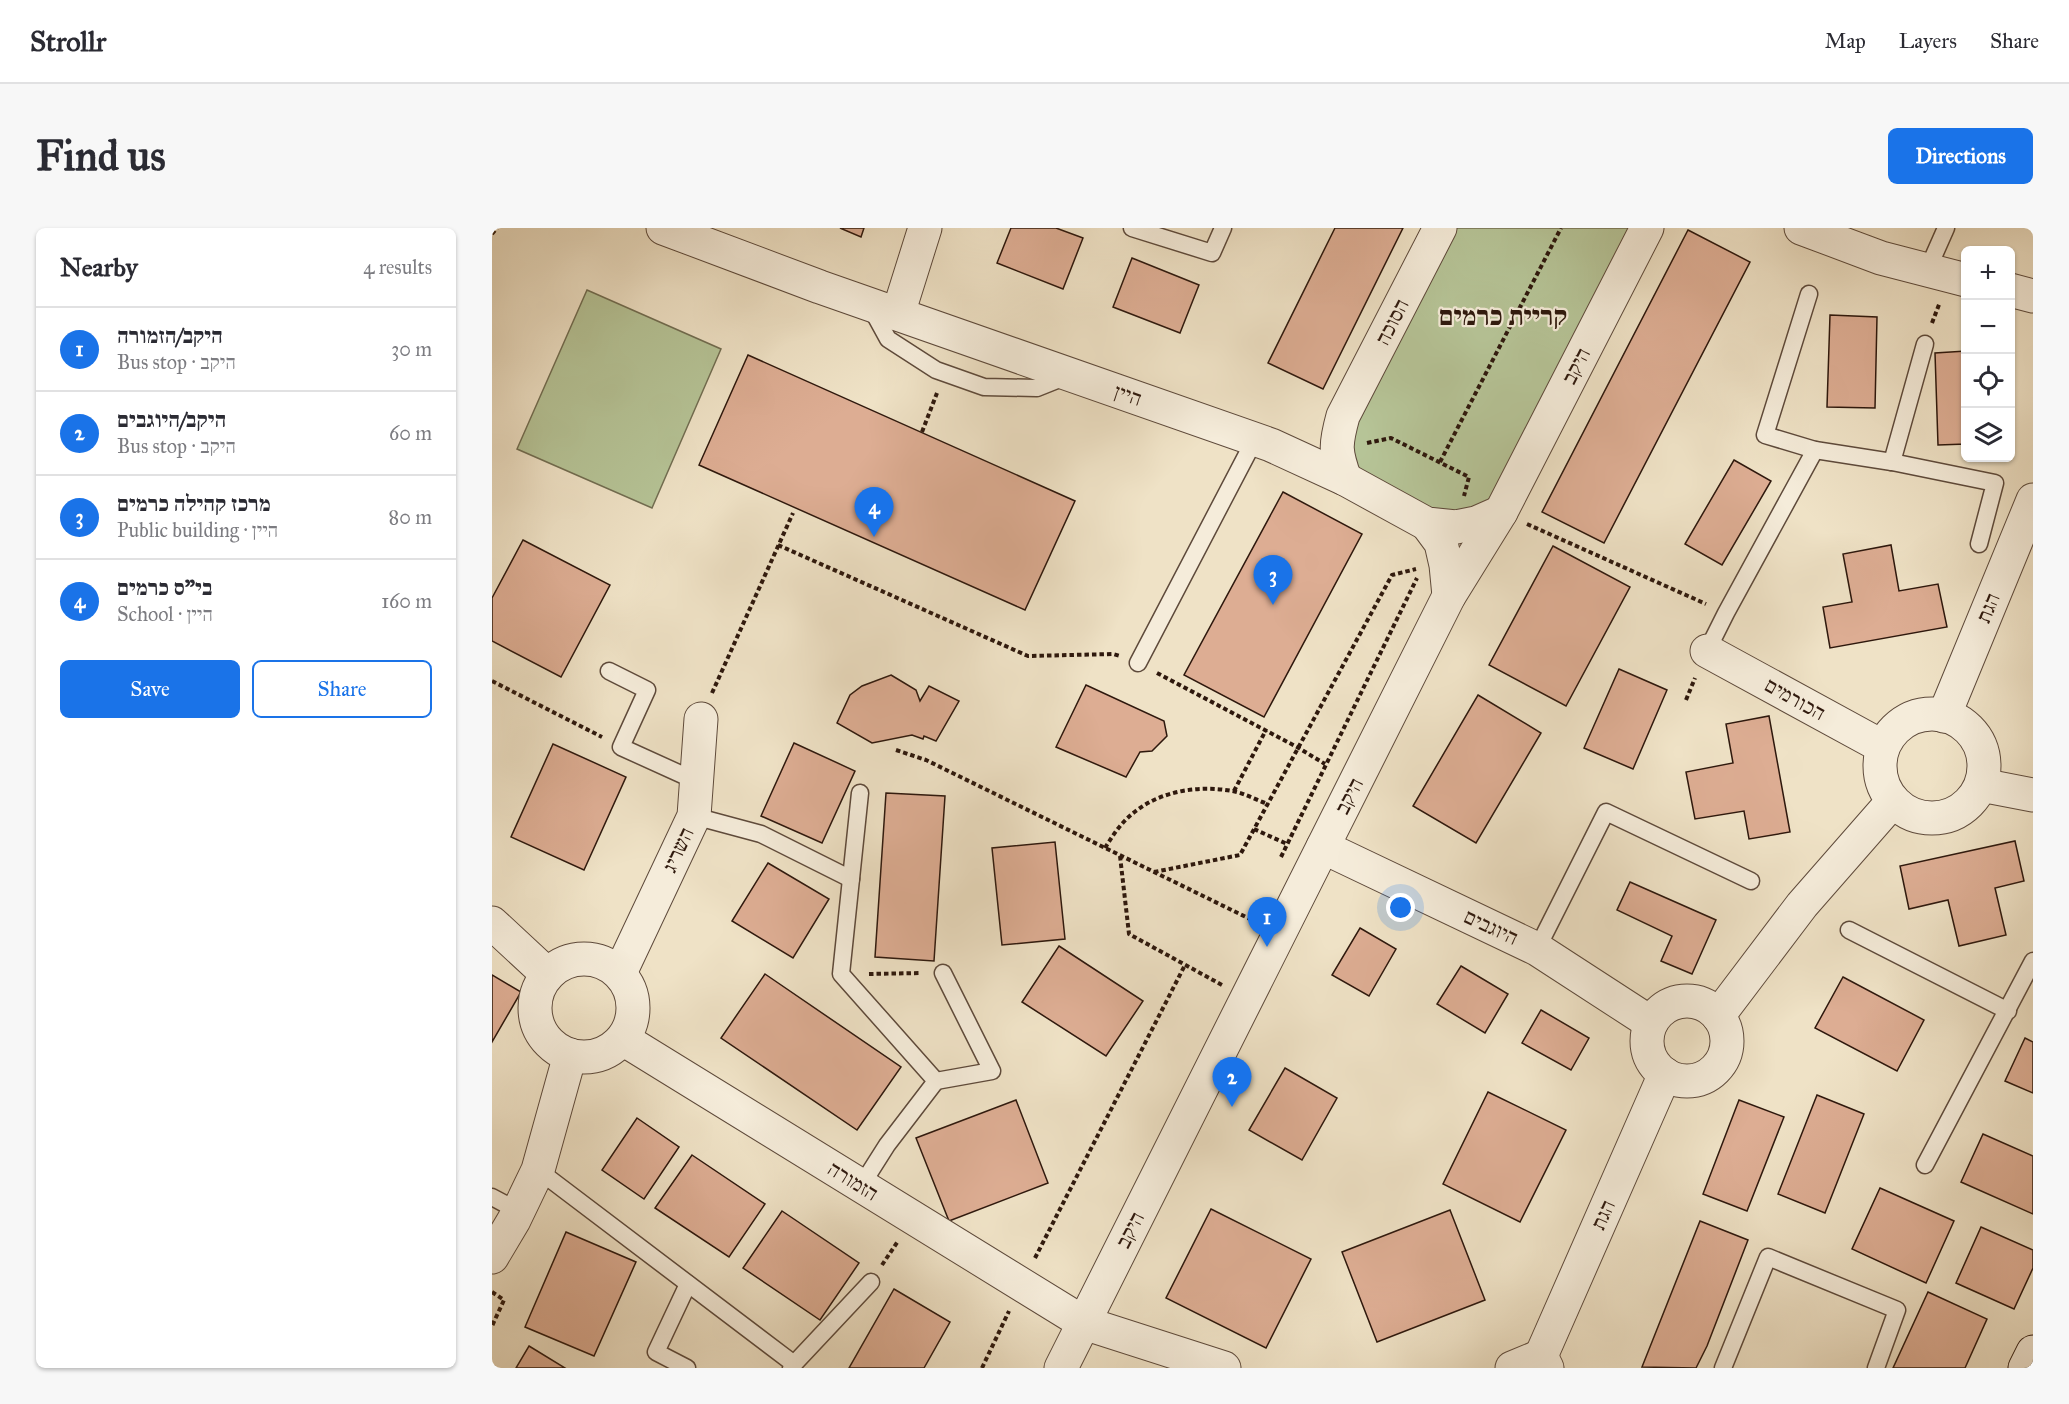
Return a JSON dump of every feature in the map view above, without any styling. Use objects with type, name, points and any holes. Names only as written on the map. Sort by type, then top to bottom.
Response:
[{"type":"street","name":"היין","points":[[663,228],[820,287],[1263,442],[1341,463],[1441,525],[1441,543],[1449,596]]},
{"type":"street","name":"היין","points":[[713,228],[820,287]]},
{"type":"street","points":[[883,309],[925,228]]},
{"type":"street","name":"הסוכה","points":[[1341,463],[1336,440],[1343,416],[1440,228]]},
{"type":"street","name":"היקב","points":[[1061,1368],[1449,596],[1500,512],[1647,228]]},
{"type":"street","points":[[1801,228],[1881,258],[1947,275]]},
{"type":"street","points":[[2015,291],[2033,296]]},
{"type":"street","points":[[1263,442],[1302,440],[1343,416]]},
{"type":"street","name":"הגת","points":[[1944,716],[2033,500]]},
{"type":"street","points":[[1441,525],[1476,523],[1500,512]]},
{"type":"street","name":"הכורמים","points":[[1707,651],[1883,747]]},
{"type":"street","name":"השריג","points":[[620,973],[694,816],[696,781],[706,706]]},
{"type":"street","points":[[1944,716],[1960,723],[1973,735],[1981,750],[1984,767],[1981,785],[1972,800],[1958,811],[1941,818],[1924,818],[1907,812],[1893,801],[1880,776],[1880,762],[1883,747],[1890,735],[1901,724],[1914,717],[1944,716]]},
{"type":"street","points":[[1981,785],[2033,795]]},
{"type":"street","points":[[1718,1016],[1802,905],[1893,801]]},
{"type":"street","name":"היוגבים","points":[[1320,852],[1537,949],[1651,1023]]},
{"type":"street","points":[[492,923],[547,974]]},
{"type":"street","points":[[583,958],[603,962],[620,973],[630,988],[634,1006],[632,1023],[623,1039],[608,1052],[589,1057],[570,1055],[555,1048],[543,1036],[536,1021],[534,1004],[538,988],[547,974],[563,962],[583,958]]},
{"type":"street","points":[[1683,1001],[1696,1002],[1708,1007],[1718,1016],[1725,1027],[1726,1051],[1721,1063],[1712,1072],[1689,1081],[1676,1079],[1656,1067],[1650,1057],[1647,1034],[1659,1012],[1669,1005],[1683,1001]]},
{"type":"street","name":"הזמורה","points":[[623,1039],[1084,1323],[1222,1368]]},
{"type":"street","points":[[492,1257],[505,1204],[538,1170],[570,1055]]},
{"type":"street","name":"הגת","points":[[1533,1364],[1665,1074]]},
{"type":"street","points":[[2025,1368],[2033,1352]]},
{"type":"lane","points":[[1132,228],[1212,253],[1223,228]]},
{"type":"lane","points":[[1946,228],[1947,275]]},
{"type":"lane","points":[[1809,294],[1765,435],[1815,450],[1892,462],[1995,483],[1979,544]]},
{"type":"lane","points":[[883,309],[888,339],[946,374],[984,387],[1037,388],[1071,375]]},
{"type":"lane","points":[[1892,462],[1925,344]]},
{"type":"lane","points":[[1138,663],[1263,442]]},
{"type":"lane","points":[[1707,651],[1815,450]]},
{"type":"lane","points":[[609,671],[647,690],[621,747],[696,781]]},
{"type":"lane","points":[[860,792],[841,974],[936,1081]]},
{"type":"lane","points":[[1537,949],[1606,812],[1750,881]]},
{"type":"lane","points":[[694,816],[761,834],[851,879]]},
{"type":"lane","points":[[1849,930],[2007,1011]]},
{"type":"lane","points":[[1925,1165],[2033,961]]},
{"type":"lane","points":[[861,1186],[887,1145],[936,1081],[992,1071],[943,973]]},
{"type":"lane","points":[[538,1170],[793,1366],[871,1282]]},
{"type":"lane","points":[[1723,1368],[1768,1257],[1897,1310],[1876,1368]]},
{"type":"lane","points":[[687,1368],[656,1352],[688,1284]]},
{"type":"path","points":[[492,234],[494,228]]},
{"type":"path","points":[[1440,462],[1561,228]]},
{"type":"path","points":[[1925,344],[1947,275]]},
{"type":"path","points":[[922,432],[946,374]]},
{"type":"path","points":[[1341,463],[1391,438],[1469,477],[1441,525]]},
{"type":"path","points":[[1500,512],[1726,613]]},
{"type":"path","points":[[706,706],[793,513]]},
{"type":"path","points":[[778,545],[1028,656],[1113,654],[1138,663],[1298,747],[1325,764]]},
{"type":"path","points":[[1154,872],[1240,855],[1392,575],[1422,567],[1287,843]]},
{"type":"path","points":[[492,681],[621,747]]},
{"type":"path","points":[[1234,791],[1266,730]]},
{"type":"path","points":[[897,750],[926,760],[1256,921]]},
{"type":"path","points":[[1105,848],[1122,824],[1138,809],[1161,796],[1193,788],[1234,791],[1268,804]]},
{"type":"path","points":[[1254,829],[1287,843],[1320,852]]},
{"type":"path","points":[[1120,855],[1129,934],[1222,986]]},
{"type":"path","points":[[982,1368],[1185,965]]},
{"type":"path","points":[[841,974],[943,973]]},
{"type":"path","points":[[871,1282],[913,1218]]},
{"type":"path","points":[[492,1292],[504,1300],[492,1326]]},
{"type":"green space","points":[[1440,228],[1647,228],[1476,523],[1345,479],[1343,416]]},
{"type":"green space","points":[[587,290],[721,349],[652,508],[517,449]]},
{"type":"building","points":[[840,228],[864,228],[861,237]]},
{"type":"building","points":[[1011,228],[1056,228],[1083,238],[1063,289],[997,263]]},
{"type":"building","points":[[1335,228],[1403,228],[1323,389],[1268,363]]},
{"type":"building","points":[[1688,230],[1750,262],[1604,543],[1542,512]]},
{"type":"building","points":[[1132,258],[1199,285],[1180,333],[1113,307]]},
{"type":"building","points":[[1830,315],[1877,317],[1875,408],[1827,407]]},
{"type":"building","points":[[1961,351],[1961,444],[1938,445],[1935,353]]},
{"type":"building","points":[[748,355],[1075,501],[1025,610],[699,465]]},
{"type":"building","points":[[1734,460],[1771,481],[1722,565],[1685,544]]},
{"type":"building","points":[[1283,492],[1362,534],[1264,717],[1184,675]]},
{"type":"building","points":[[523,540],[610,585],[561,677],[492,641],[492,598]]},
{"type":"building","points":[[1891,545],[1899,591],[1938,584],[1947,627],[1830,648],[1823,607],[1852,602],[1843,554]]},
{"type":"building","points":[[1553,546],[1630,587],[1566,706],[1489,665]]},
{"type":"building","points":[[1619,669],[1667,690],[1633,769],[1584,748]]},
{"type":"building","points":[[891,675],[916,690],[920,701],[929,686],[959,701],[936,741],[924,736],[923,739],[912,735],[872,743],[837,723],[850,695],[862,686]]},
{"type":"building","points":[[1086,685],[1164,721],[1167,736],[1152,751],[1140,752],[1126,777],[1056,747]]},
{"type":"building","points":[[1478,695],[1541,733],[1476,843],[1413,806]]},
{"type":"building","points":[[1769,716],[1790,832],[1749,839],[1744,811],[1695,819],[1686,772],[1733,763],[1726,724]]},
{"type":"building","points":[[794,743],[855,771],[822,843],[761,816]]},
{"type":"building","points":[[553,744],[626,777],[584,870],[511,837]]},
{"type":"building","points":[[886,793],[945,796],[934,961],[875,957]]},
{"type":"building","points":[[2015,841],[2024,881],[1995,888],[2006,935],[1959,946],[1948,900],[1909,909],[1900,866]]},
{"type":"building","points":[[1055,842],[1065,939],[1002,945],[992,848]]},
{"type":"building","points":[[768,863],[829,899],[793,958],[732,921]]},
{"type":"building","points":[[1630,882],[1716,920],[1692,974],[1661,961],[1672,936],[1617,910]]},
{"type":"building","points":[[1360,928],[1396,949],[1369,996],[1332,975]]},
{"type":"building","points":[[1059,946],[1143,1001],[1106,1056],[1022,1002]]},
{"type":"building","points":[[1461,966],[1508,994],[1485,1033],[1437,1004]]},
{"type":"building","points":[[765,974],[901,1067],[857,1130],[721,1038]]},
{"type":"building","points":[[492,975],[521,992],[492,1042]]},
{"type":"building","points":[[1843,977],[1924,1020],[1897,1071],[1815,1028]]},
{"type":"building","points":[[1541,1010],[1589,1038],[1571,1070],[1522,1043]]},
{"type":"building","points":[[2025,1038],[2033,1042],[2033,1093],[2005,1081]]},
{"type":"building","points":[[1285,1068],[1337,1098],[1302,1160],[1249,1130]]},
{"type":"building","points":[[1488,1092],[1566,1130],[1520,1222],[1443,1184]]},
{"type":"building","points":[[1817,1095],[1864,1114],[1825,1213],[1778,1194]]},
{"type":"building","points":[[1016,1100],[1048,1183],[949,1221],[916,1138]]},
{"type":"building","points":[[1739,1100],[1784,1117],[1747,1211],[1703,1194]]},
{"type":"building","points":[[637,1118],[679,1147],[644,1199],[602,1170]]},
{"type":"building","points":[[1983,1134],[2033,1156],[2033,1214],[1961,1182]]},
{"type":"building","points":[[692,1155],[765,1204],[729,1257],[655,1208]]},
{"type":"building","points":[[1880,1188],[1954,1221],[1926,1283],[1852,1249]]},
{"type":"building","points":[[1211,1209],[1311,1259],[1266,1348],[1166,1298]]},
{"type":"building","points":[[1450,1210],[1485,1300],[1377,1342],[1342,1252]]},
{"type":"building","points":[[782,1211],[859,1263],[820,1320],[743,1268]]},
{"type":"building","points":[[1700,1221],[1748,1240],[1707,1346],[1696,1368],[1642,1367]]},
{"type":"building","points":[[1981,1227],[2033,1250],[2033,1268],[2014,1309],[1956,1283]]},
{"type":"building","points":[[566,1232],[636,1262],[594,1356],[525,1327]]},
{"type":"building","points":[[894,1289],[950,1322],[924,1368],[849,1368]]},
{"type":"building","points":[[1928,1292],[1987,1319],[1965,1368],[1893,1368]]},
{"type":"building","points":[[529,1346],[565,1368],[516,1368]]},
{"type":"place","name":"בי\"ס כרמים","points":[[874,537]]},
{"type":"place","name":"מרכז קהילה כרמים","points":[[1273,605]]},
{"type":"place","name":"היקב/הזמורה","points":[[1267,947]]},
{"type":"place","name":"היקב/היוגבים","points":[[1232,1107]]},
{"type":"district","name":"קריית כרמים","points":[[1503,315]]}]
